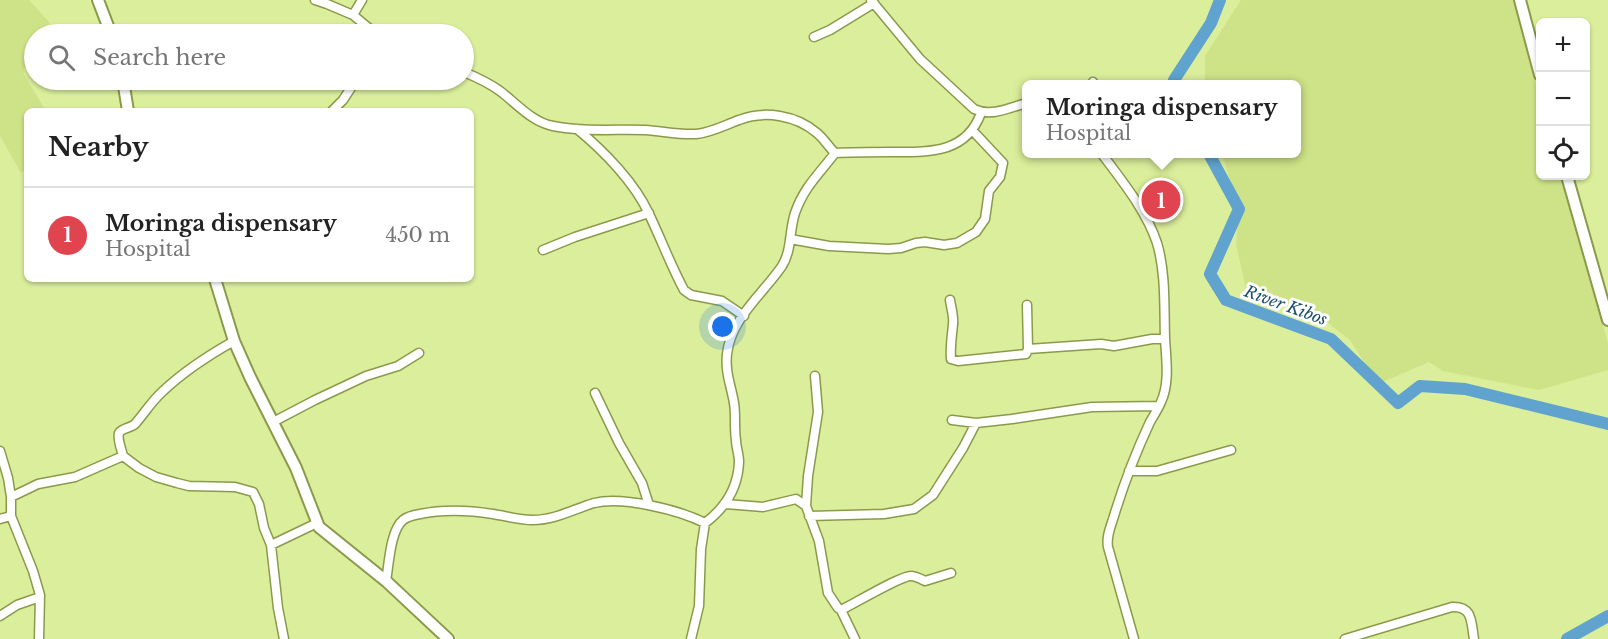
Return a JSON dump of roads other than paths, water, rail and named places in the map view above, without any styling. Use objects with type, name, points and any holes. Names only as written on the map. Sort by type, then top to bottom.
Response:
[{"type":"street","points":[[315,0],[353,15],[364,24]]},
{"type":"street","points":[[353,15],[362,0]]},
{"type":"street","points":[[1520,0],[1539,72]]},
{"type":"street","points":[[100,1],[108,24]]},
{"type":"street","points":[[814,37],[830,30],[872,2],[920,60],[966,103],[981,112],[1000,111],[1022,104]]},
{"type":"street","points":[[474,76],[500,90],[539,122],[552,126],[577,129],[645,130],[694,135],[747,117],[762,115],[783,117],[801,122],[817,133],[835,153]]},
{"type":"street","points":[[125,90],[128,108]]},
{"type":"street","points":[[335,108],[349,90]]},
{"type":"street","points":[[691,639],[699,606],[701,549],[705,523],[726,504],[736,481],[739,462],[734,403],[727,375],[727,354],[733,333],[754,300],[782,266],[788,252],[794,216],[805,190],[835,153],[933,151],[959,142],[972,130],[981,112]]},
{"type":"street","points":[[577,129],[628,182],[649,213],[684,290],[691,295],[722,301],[744,316]]},
{"type":"street","points":[[790,239],[829,246],[895,249],[925,242],[950,245],[967,238],[976,232],[985,219],[989,191],[1000,177],[1003,163],[972,130]]},
{"type":"street","points":[[1105,158],[1140,209],[1156,243],[1161,260],[1166,383],[1164,394],[1129,471],[1107,542],[1134,639]]},
{"type":"street","points":[[1568,180],[1608,320]]},
{"type":"street","points":[[543,250],[649,213]]},
{"type":"street","points":[[216,282],[234,341],[296,468],[317,523],[322,530],[386,581],[448,639]]},
{"type":"street","points":[[950,300],[953,325],[950,340],[951,356],[953,360],[958,361],[1026,354],[1028,350],[1027,305]]},
{"type":"street","points":[[1028,350],[1101,344],[1114,346],[1165,339]]},
{"type":"street","points":[[234,341],[202,361],[162,391],[134,426],[121,431],[119,438],[123,456],[156,477],[189,486],[236,487],[253,492],[259,504],[264,528],[271,545],[284,639]]},
{"type":"street","points":[[273,422],[366,376],[398,366],[419,353]]},
{"type":"street","points":[[815,376],[818,412],[809,467],[806,506],[819,541],[828,594],[837,608],[841,610],[855,639]]},
{"type":"street","points":[[595,393],[642,483],[649,505]]},
{"type":"street","points":[[952,420],[976,423],[1092,407],[1159,406]]},
{"type":"street","points":[[809,516],[884,514],[907,511],[917,507],[933,495],[976,423]]},
{"type":"street","points":[[1129,471],[1156,471],[1231,450]]},
{"type":"street","points":[[0,451],[8,478],[11,516],[33,571],[40,597],[39,639]]},
{"type":"street","points":[[11,497],[38,484],[75,477],[123,456]]},
{"type":"street","points":[[726,504],[763,507],[796,499],[806,506]]},
{"type":"street","points":[[386,581],[395,533],[404,520],[411,516],[444,510],[491,513],[515,519],[534,520],[553,517],[605,501],[649,505],[691,516],[705,523]]},
{"type":"street","points":[[0,519],[11,516]]},
{"type":"street","points":[[271,545],[317,523]]},
{"type":"street","points":[[841,610],[906,577],[913,576],[928,581],[951,573]]},
{"type":"street","points":[[0,616],[17,605],[40,597]]},
{"type":"street","points":[[1345,639],[1459,606],[1470,615],[1474,639]]},
{"type":"waterway","name":"River Kibos","points":[[1174,80],[1211,23],[1220,0]]},
{"type":"waterway","name":"River Kibos","points":[[1211,158],[1239,209],[1210,274],[1226,300],[1331,339],[1398,403],[1420,386],[1465,389],[1608,424]]},
{"type":"waterway","name":"River Kibos","points":[[1567,639],[1608,616]]},
{"type":"place","name":"Moringa dispensary","points":[[1161,200]]}]
